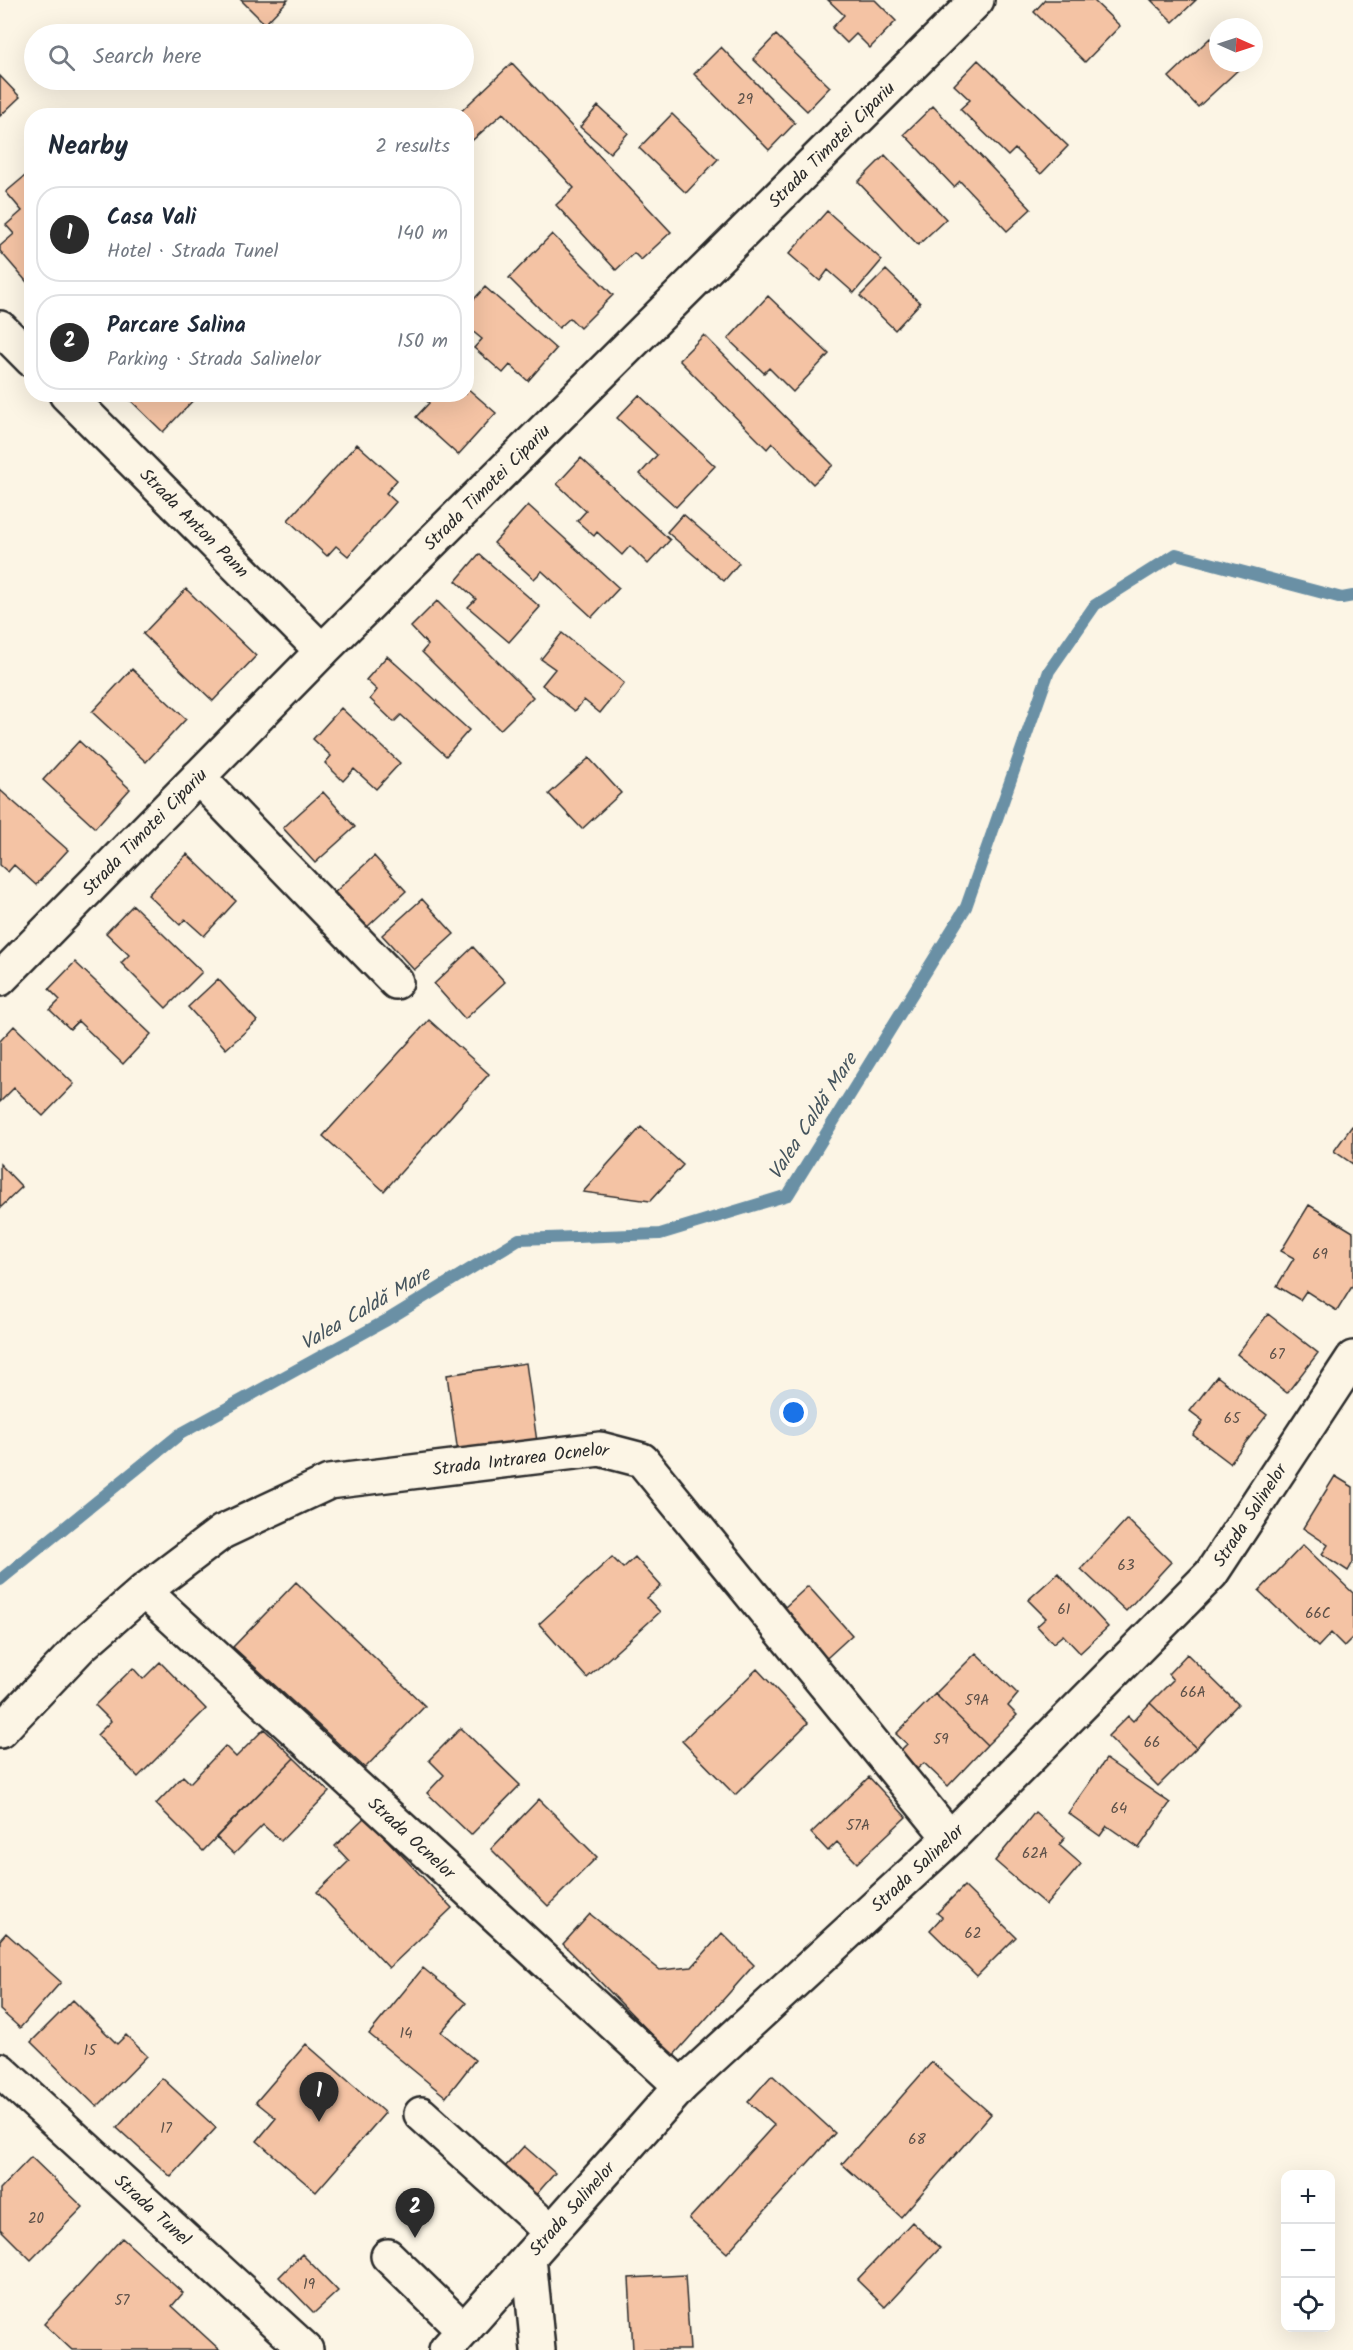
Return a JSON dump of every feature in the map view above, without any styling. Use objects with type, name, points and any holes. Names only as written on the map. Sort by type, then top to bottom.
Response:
[{"type":"street","name":"Strada Timotei Cipariu","points":[[0,979],[322,651],[976,0]]},
{"type":"street","points":[[0,328],[24,352]]},
{"type":"street","name":"Strada Anton Pann","points":[[74,402],[322,651]]},
{"type":"street","points":[[198,777],[396,982]]},
{"type":"street","name":"Strada Salinelor","points":[[455,2340],[681,2086],[950,1838],[1211,1574],[1353,1358]]},
{"type":"street","name":"Strada Intrarea Ocnelor","points":[[0,1731],[82,1645],[144,1591],[222,1532],[329,1482],[600,1449],[642,1460],[950,1838]]},
{"type":"street","name":"Strada Ocnelor","points":[[144,1591],[681,2086]]},
{"type":"street","name":"Strada Tunel","points":[[0,2070],[306,2350]]},
{"type":"street","points":[[421,2114],[551,2232]]},
{"type":"street","points":[[388,2256],[455,2340]]},
{"type":"street","points":[[529,2256],[538,2350]]},
{"type":"building","points":[[241,0],[288,0],[265,24]]},
{"type":"building","points":[[828,0],[875,0],[896,21],[870,48],[856,34],[847,43],[832,28],[844,15]]},
{"type":"building","points":[[1045,0],[1093,0],[1120,26],[1085,62],[1034,12]]},
{"type":"building","points":[[1151,0],[1196,0],[1173,22]]},
{"type":"building","points":[[776,35],[830,87],[807,111],[753,59]]},
{"type":"building","points":[[1209,39],[1209,72],[1236,72],[1198,107],[1169,77]]},
{"type":"building","points":[[721,47],[795,123],[769,150],[694,74]]},
{"type":"building","points":[[978,60],[1068,146],[1041,174],[1015,149],[1008,156],[960,109],[970,100],[954,85]]},
{"type":"building","points":[[512,63],[671,232],[641,260],[634,253],[616,270],[556,205],[574,188],[503,113],[474,139],[474,108],[464,108]]},
{"type":"building","points":[[0,76],[20,97],[0,116]]},
{"type":"building","points":[[598,106],[628,133],[610,153],[580,127]]},
{"type":"building","points":[[933,106],[1031,209],[1007,231],[960,181],[954,187],[904,134]]},
{"type":"building","points":[[672,114],[718,159],[686,193],[639,148]]},
{"type":"building","points":[[885,155],[946,219],[918,245],[858,182]]},
{"type":"building","points":[[24,177],[24,279],[0,251],[0,246],[14,234],[6,225],[22,211],[6,192]]},
{"type":"building","points":[[827,211],[882,260],[854,293],[828,270],[820,281],[789,254]]},
{"type":"building","points":[[552,234],[613,295],[580,328],[570,318],[559,328],[509,278]]},
{"type":"building","points":[[886,270],[920,303],[895,330],[860,296]]},
{"type":"building","points":[[485,287],[556,349],[528,381],[510,365],[503,373],[474,348],[482,339],[474,332],[474,299]]},
{"type":"building","points":[[768,296],[829,354],[793,392],[769,368],[764,373],[728,339]]},
{"type":"building","points":[[704,335],[833,465],[813,484],[772,443],[767,449],[679,360]]},
{"type":"building","points":[[474,394],[496,413],[458,455],[416,417],[429,403],[474,402]]},
{"type":"building","points":[[639,395],[715,466],[676,507],[640,474],[657,455],[617,418]]},
{"type":"building","points":[[132,402],[191,402],[163,432]]},
{"type":"building","points":[[357,444],[397,480],[386,493],[396,502],[348,556],[336,546],[327,556],[288,520]]},
{"type":"building","points":[[581,458],[670,540],[648,564],[630,546],[622,555],[597,532],[594,536],[577,521],[586,511],[557,484]]},
{"type":"building","points":[[528,505],[619,588],[592,617],[542,571],[534,579],[494,543]]},
{"type":"building","points":[[683,514],[739,563],[724,581],[667,532]]},
{"type":"building","points":[[479,554],[540,607],[509,642],[468,607],[476,599],[456,581]]},
{"type":"building","points":[[186,589],[256,656],[213,701],[143,634]]},
{"type":"building","points":[[437,601],[533,697],[500,730],[422,652],[428,645],[411,627]]},
{"type":"building","points":[[562,633],[624,683],[600,713],[584,700],[575,711],[542,685],[555,669],[541,659]]},
{"type":"building","points":[[387,656],[469,730],[446,756],[401,715],[394,722],[370,699],[377,690],[366,680]]},
{"type":"building","points":[[132,669],[186,719],[146,762],[92,712]]},
{"type":"building","points":[[341,708],[400,763],[376,789],[354,769],[343,781],[325,763],[331,756],[313,739]]},
{"type":"building","points":[[79,741],[130,789],[95,828],[43,780]]},
{"type":"building","points":[[589,758],[621,793],[582,829],[549,794]]},
{"type":"building","points":[[0,790],[68,850],[36,885],[14,865],[8,872],[0,865]]},
{"type":"building","points":[[323,792],[355,827],[315,863],[283,828]]},
{"type":"building","points":[[187,854],[236,901],[204,936],[185,919],[180,925],[148,895]]},
{"type":"building","points":[[374,856],[406,891],[366,928],[335,892]]},
{"type":"building","points":[[422,899],[454,934],[414,970],[382,935]]},
{"type":"building","points":[[133,905],[202,972],[166,1008],[121,963],[129,955],[106,933]]},
{"type":"building","points":[[473,947],[505,982],[465,1019],[434,984]]},
{"type":"building","points":[[75,962],[151,1034],[123,1064],[78,1021],[70,1029],[50,1010],[60,1000],[49,989]]},
{"type":"building","points":[[218,979],[257,1021],[226,1049],[188,1007]]},
{"type":"building","points":[[429,1020],[489,1074],[384,1191],[323,1136]]},
{"type":"building","points":[[14,1026],[74,1084],[43,1116],[14,1088],[0,1102],[0,1041]]},
{"type":"building","points":[[1353,1126],[1353,1164],[1334,1151]]},
{"type":"building","points":[[641,1127],[683,1165],[650,1201],[583,1192]]},
{"type":"building","points":[[0,1164],[22,1187],[0,1208]]},
{"type":"building","points":[[1309,1205],[1353,1232],[1353,1285],[1337,1311],[1306,1291],[1300,1300],[1277,1286],[1294,1258],[1281,1251]]},
{"type":"building","points":[[1268,1314],[1318,1353],[1287,1393],[1237,1354]]},
{"type":"building","points":[[526,1363],[537,1442],[458,1453],[447,1375]]},
{"type":"building","points":[[1217,1376],[1267,1415],[1230,1463],[1193,1435],[1203,1421],[1190,1411]]},
{"type":"building","points":[[1335,1476],[1353,1487],[1353,1562],[1348,1571],[1322,1554],[1328,1545],[1303,1528]]},
{"type":"building","points":[[1127,1519],[1171,1562],[1126,1611],[1081,1569]]},
{"type":"building","points":[[1303,1545],[1353,1593],[1353,1637],[1344,1646],[1331,1633],[1318,1647],[1259,1591]]},
{"type":"building","points":[[612,1557],[623,1568],[635,1557],[661,1586],[647,1598],[660,1612],[587,1678],[539,1624]]},
{"type":"building","points":[[1058,1573],[1108,1627],[1080,1653],[1063,1635],[1053,1643],[1037,1626],[1046,1618],[1028,1600]]},
{"type":"building","points":[[296,1582],[425,1706],[365,1768],[233,1647]]},
{"type":"building","points":[[808,1586],[852,1635],[817,1667],[773,1618]]},
{"type":"building","points":[[976,1653],[1018,1694],[1008,1706],[1017,1715],[987,1745],[935,1694]]},
{"type":"building","points":[[1187,1654],[1238,1704],[1196,1748],[1150,1703],[1173,1680],[1168,1674]]},
{"type":"building","points":[[160,1662],[206,1709],[138,1777],[97,1735],[111,1721],[95,1705],[133,1668],[143,1679]]},
{"type":"building","points":[[757,1669],[808,1723],[735,1795],[682,1741]]},
{"type":"building","points":[[935,1694],[987,1745],[948,1786],[924,1763],[917,1769],[899,1752],[907,1744],[896,1734]]},
{"type":"building","points":[[1150,1703],[1196,1748],[1158,1786],[1108,1736],[1128,1716],[1133,1721]]},
{"type":"building","points":[[461,1728],[520,1785],[471,1835],[427,1793],[444,1775],[429,1760]]},
{"type":"building","points":[[264,1729],[294,1758],[203,1851],[156,1804],[183,1776],[190,1783],[225,1746],[236,1757]]},
{"type":"building","points":[[294,1758],[329,1792],[281,1841],[263,1825],[234,1854],[216,1837]]},
{"type":"building","points":[[1106,1759],[1170,1803],[1139,1848],[1107,1826],[1100,1836],[1068,1813]]},
{"type":"building","points":[[869,1777],[906,1817],[857,1863],[837,1842],[828,1851],[811,1833]]},
{"type":"building","points":[[539,1799],[597,1857],[548,1906],[491,1849]]},
{"type":"building","points":[[1035,1812],[1065,1838],[1059,1845],[1081,1864],[1046,1905],[995,1861]]},
{"type":"building","points":[[365,1817],[452,1908],[389,1968],[317,1892],[349,1861],[335,1846]]},
{"type":"building","points":[[964,1886],[1016,1937],[977,1976],[930,1930],[942,1917],[937,1913]]},
{"type":"building","points":[[590,1914],[660,1970],[692,1967],[722,1933],[754,1965],[673,2056],[563,1944]]},
{"type":"building","points":[[6,1933],[61,1982],[20,2028],[0,2010],[0,1940]]},
{"type":"building","points":[[423,1968],[466,2003],[441,2032],[475,2060],[446,2097],[369,2034]]},
{"type":"building","points":[[73,2000],[117,2044],[126,2035],[147,2056],[97,2107],[31,2042]]},
{"type":"building","points":[[306,2044],[385,2113],[316,2192],[257,2141],[276,2118],[256,2102]]},
{"type":"building","points":[[932,2062],[991,2114],[901,2217],[842,2164]]},
{"type":"building","points":[[772,2075],[835,2133],[727,2253],[689,2219],[774,2125],[748,2102]]},
{"type":"building","points":[[162,2078],[216,2128],[171,2177],[117,2128]]},
{"type":"building","points":[[524,2146],[555,2173],[535,2196],[504,2168]]},
{"type":"building","points":[[31,2157],[83,2207],[31,2260],[0,2229],[0,2189]]},
{"type":"building","points":[[912,2222],[940,2248],[885,2307],[857,2280]]},
{"type":"building","points":[[122,2238],[183,2293],[172,2306],[220,2350],[72,2350],[44,2324]]},
{"type":"building","points":[[302,2254],[338,2291],[314,2313],[279,2277]]},
{"type":"building","points":[[685,2275],[690,2350],[633,2350],[629,2278]]},
{"type":"waterway","name":"Valea Caldă Mare","points":[[0,1580],[180,1434],[387,1320],[519,1239],[660,1234],[788,1195],[966,907],[1049,671],[1095,605],[1176,554],[1342,598],[1353,596]]},
{"type":"place","name":"Casa Vali","points":[[319,2122]]},
{"type":"place","name":"Parcare Salina","points":[[415,2238]]}]
